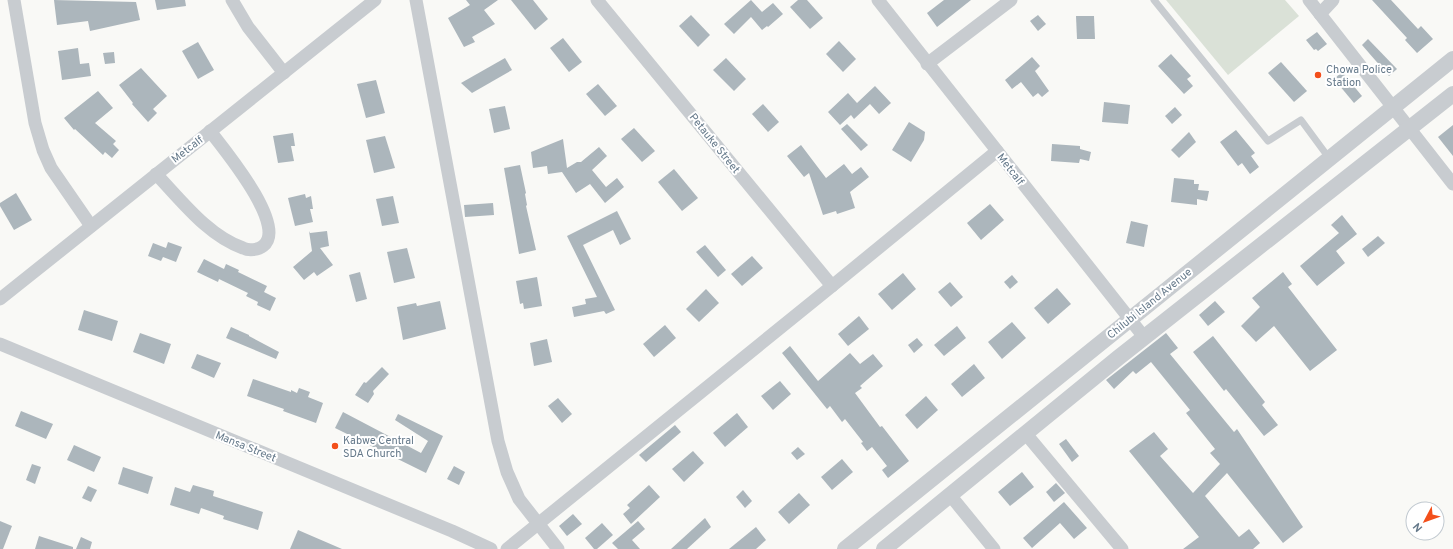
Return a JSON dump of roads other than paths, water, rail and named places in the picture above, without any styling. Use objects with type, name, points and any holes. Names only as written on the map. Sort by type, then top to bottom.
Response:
[{"type":"street","points":[[14,0],[35,123],[43,150],[51,168],[91,226]]},
{"type":"street","points":[[232,0],[248,27],[284,73]]},
{"type":"street","name":"Metcalf","points":[[0,299],[375,0]]},
{"type":"street","points":[[416,0],[498,440],[506,472],[519,499],[558,549]]},
{"type":"street","name":"Petauke Street","points":[[597,0],[832,286]]},
{"type":"street","name":"Metcalf","points":[[878,0],[1144,337]]},
{"type":"street","points":[[927,64],[1011,0]]},
{"type":"street","points":[[1309,0],[1453,184]]},
{"type":"street","points":[[1320,14],[1333,0]]},
{"type":"street","name":"Chilubi Island Avenue","points":[[845,549],[1453,59]]},
{"type":"street","name":"Chilubi Island Avenue","points":[[884,549],[1144,337],[1453,94]]},
{"type":"street","points":[[156,174],[208,228],[228,242],[244,249],[256,249],[264,245],[268,238],[268,227],[253,189],[210,131]]},
{"type":"street","points":[[507,549],[540,524],[997,151]]},
{"type":"street","name":"Mansa Street","points":[[0,344],[452,531],[491,549]]},
{"type":"street","points":[[1026,434],[1122,549]]},
{"type":"street","points":[[950,496],[994,549]]},
{"type":"lane","points":[[1154,0],[1268,141],[1301,120],[1329,158]]},
{"type":"place","name":"Chowa Police Station","points":[[1318,75]]},
{"type":"place","name":"Kabwe Central SDA Church","points":[[335,446]]}]
